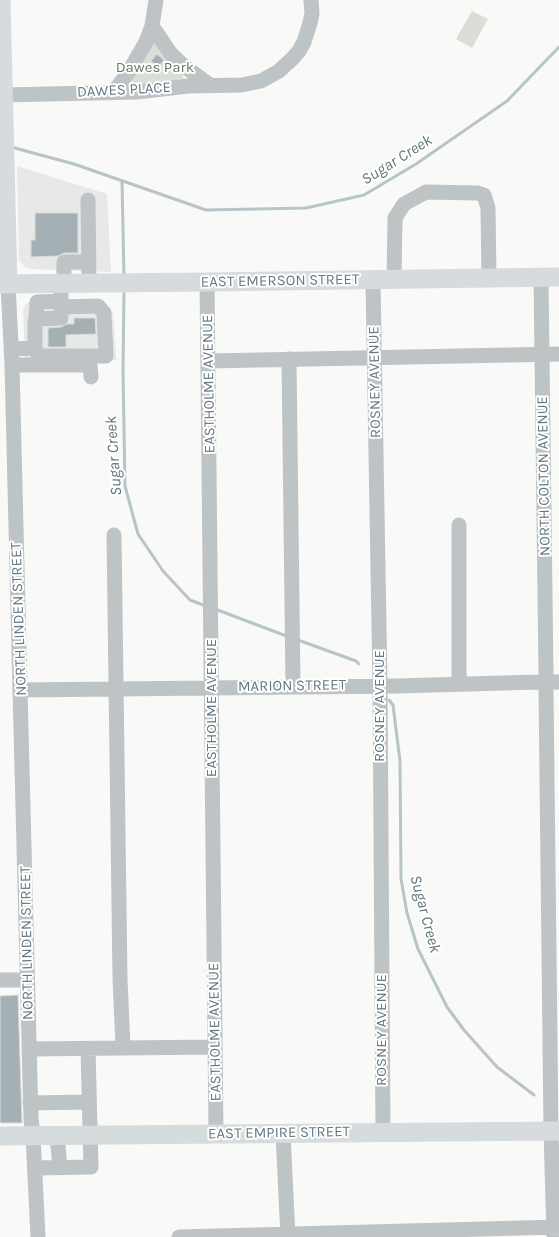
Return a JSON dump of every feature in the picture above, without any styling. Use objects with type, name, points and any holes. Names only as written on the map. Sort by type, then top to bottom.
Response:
[{"type":"main road","name":"NORTH LINDEN STREET","points":[[1,0],[6,164],[4,284]]},
{"type":"main road","name":"EAST EMERSON STREET","points":[[4,284],[69,289],[139,283],[550,277]]},
{"type":"main road","name":"EAST EMPIRE STREET","points":[[0,1136],[555,1130]]},
{"type":"street","points":[[114,92],[128,73],[146,42],[152,26],[156,0]]},
{"type":"street","name":"DAWES PLACE","points":[[4,95],[137,92],[210,85],[242,85],[252,83],[270,76],[286,65],[299,51],[308,33],[312,14],[311,0]]},
{"type":"street","points":[[152,26],[167,48],[180,62],[193,74],[210,85]]},
{"type":"street","points":[[394,280],[395,218],[404,204],[426,192],[478,193],[484,195],[488,208],[489,278]]},
{"type":"street","points":[[10,325],[61,318],[69,289],[88,262],[88,200]]},
{"type":"street","points":[[69,289],[37,302],[35,348],[38,356],[106,356],[104,313],[98,306],[86,306],[69,289],[64,262],[88,262]]},
{"type":"street","name":"NORTH COLTON AVENUE","points":[[550,277],[542,354],[549,682],[555,1231]]},
{"type":"street","name":"ROSNEY AVENUE","points":[[374,280],[380,685],[382,1132]]},
{"type":"street","name":"EASTHOLME AVENUE","points":[[207,282],[216,1134]]},
{"type":"street","name":"NORTH LINDEN STREET","points":[[4,284],[10,325],[12,366],[30,1103],[38,1237]]},
{"type":"street","points":[[69,289],[86,306]]},
{"type":"street","points":[[11,349],[35,348]]},
{"type":"street","points":[[208,361],[559,354]]},
{"type":"street","points":[[289,359],[293,686]]},
{"type":"street","points":[[12,366],[90,365],[91,377]]},
{"type":"street","points":[[459,525],[459,684]]},
{"type":"street","points":[[114,535],[120,979],[123,1047]]},
{"type":"street","name":"MARION STREET","points":[[20,690],[549,682]]},
{"type":"street","points":[[0,980],[27,980]]},
{"type":"street","points":[[29,1049],[215,1047]]},
{"type":"street","points":[[35,1168],[91,1167],[88,1102],[88,1049]]},
{"type":"street","points":[[30,1103],[88,1102]]},
{"type":"street","points":[[283,1133],[287,1236]]},
{"type":"street","points":[[57,1135],[60,1168]]},
{"type":"street","points":[[179,1237],[555,1231]]},
{"type":"shaded area","points":[[17,166],[107,194],[111,272],[30,269],[24,266],[19,260]]},
{"type":"shaded area","points":[[35,298],[98,300],[113,311],[116,360],[25,362],[23,310],[26,304]]},
{"type":"green space","points":[[472,11],[488,19],[472,48],[456,39]]},
{"type":"green space","name":"Dawes Park","points":[[155,41],[183,74],[183,79],[138,85],[134,84],[131,80],[151,43]]},
{"type":"building","points":[[157,54],[164,60],[158,67],[151,61]]},
{"type":"building","points":[[35,213],[78,213],[78,253],[64,253],[58,256],[31,257],[31,240],[35,240]]},
{"type":"building","points":[[74,318],[95,318],[96,334],[66,335],[66,347],[48,347],[48,328],[74,324]]},
{"type":"building","points":[[18,995],[22,1123],[0,1123],[0,996]]},
{"type":"waterway","name":"Sugar Creek","points":[[11,147],[74,164],[206,210],[306,208],[364,195],[416,164],[507,101],[559,47]]},
{"type":"waterway","name":"Sugar Creek","points":[[122,181],[124,277]]},
{"type":"waterway","name":"Sugar Creek","points":[[124,289],[123,371],[125,486],[138,534],[163,571],[190,600],[206,606]]},
{"type":"waterway","name":"Sugar Creek","points":[[215,609],[289,637]]},
{"type":"waterway","name":"Sugar Creek","points":[[298,640],[356,661],[359,664]]},
{"type":"waterway","name":"Sugar Creek","points":[[389,700],[393,705],[400,761],[401,879],[407,913],[418,949],[447,1007],[464,1030],[497,1067],[534,1095]]}]
